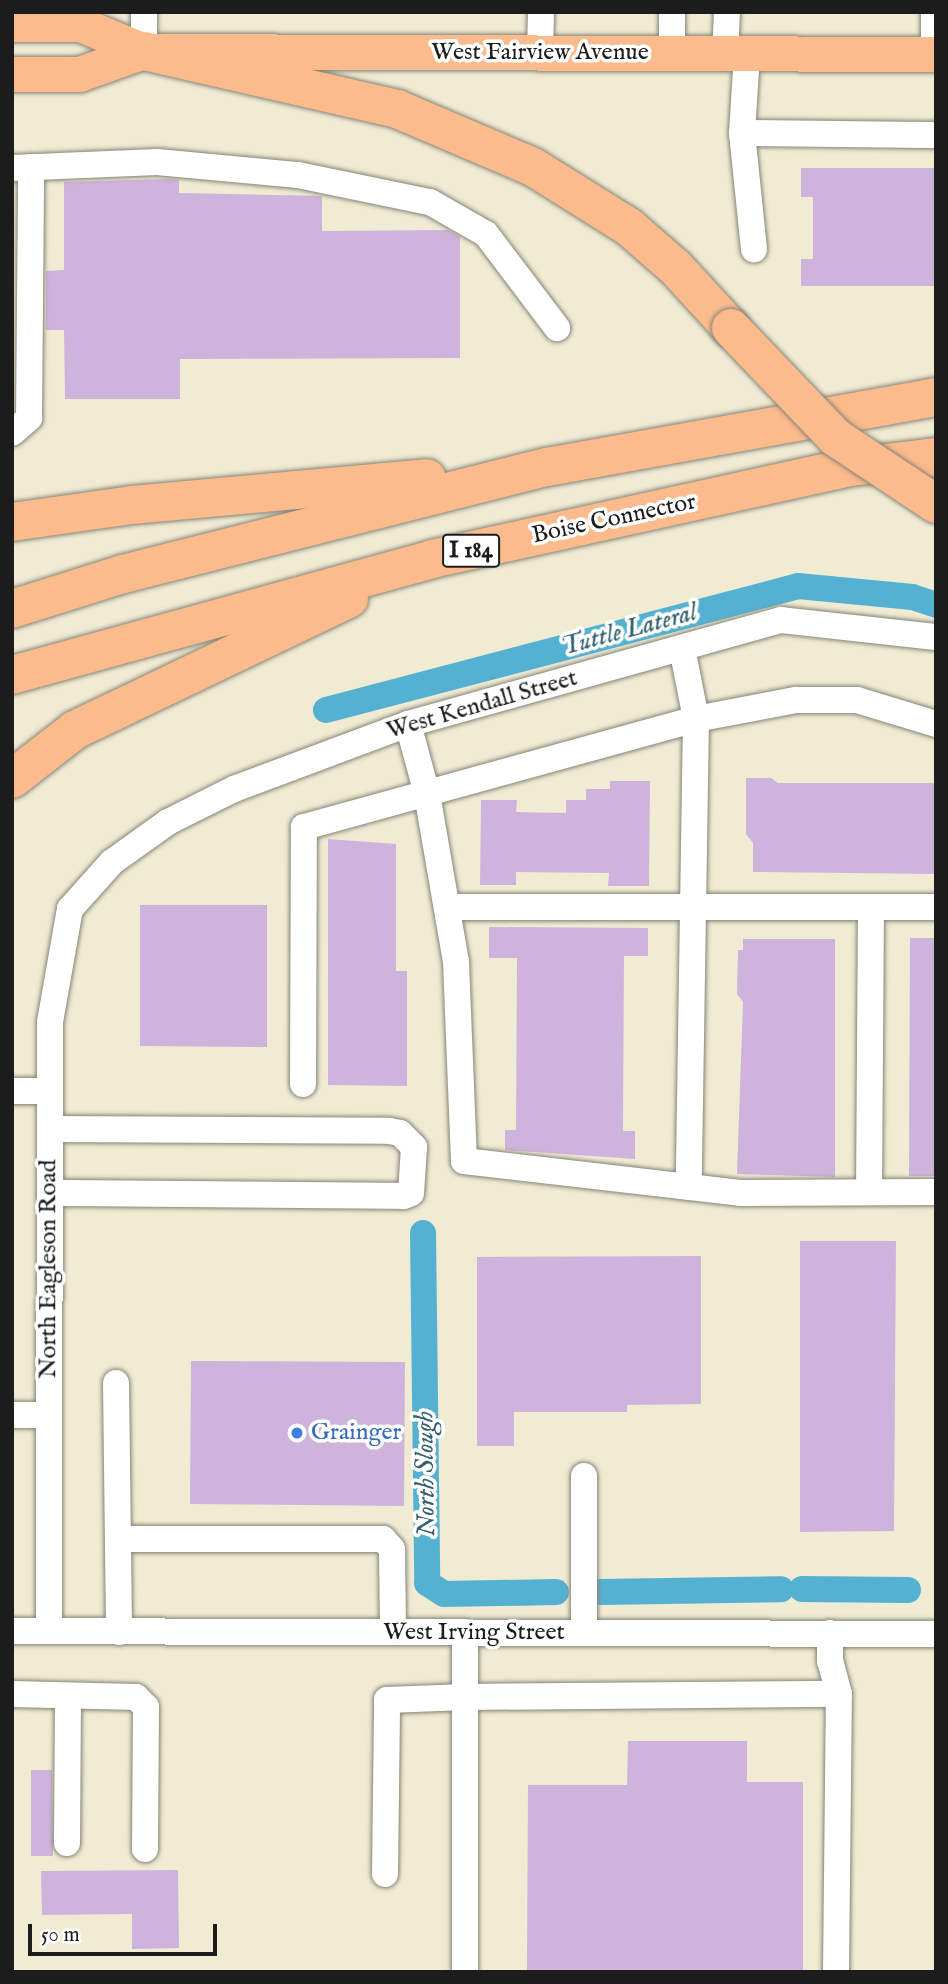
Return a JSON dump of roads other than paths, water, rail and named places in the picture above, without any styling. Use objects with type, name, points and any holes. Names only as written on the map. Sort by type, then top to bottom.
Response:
[{"type":"highway","points":[[144,51],[397,109],[533,167],[629,227],[676,268],[835,437],[936,504]]},
{"type":"highway","name":"I 184","points":[[12,609],[123,574],[547,467],[936,397]]},
{"type":"highway","name":"Boise Connector","points":[[12,675],[432,559],[851,467],[936,457]]},
{"type":"highway","points":[[12,522],[132,505],[547,467]]},
{"type":"highway","points":[[12,779],[75,730],[432,559]]},
{"type":"main road","name":"West Fairview Avenue","points":[[12,24],[80,24],[144,51]]},
{"type":"main road","name":"West Fairview Avenue","points":[[12,74],[79,74],[144,51],[935,54]]},
{"type":"street","points":[[144,12],[144,51]]},
{"type":"street","points":[[540,53],[541,12]]},
{"type":"street","points":[[672,12],[672,54]]},
{"type":"street","points":[[727,12],[736,54],[754,249]]},
{"type":"street","points":[[934,12],[935,54]]},
{"type":"street","points":[[742,133],[936,135]]},
{"type":"street","points":[[12,433],[29,418],[22,167],[157,162],[298,175],[430,202],[486,234],[558,328]]},
{"type":"street","name":"West Kendall Street","points":[[70,909],[112,862],[168,822],[234,789],[408,724],[780,620],[936,637]]},
{"type":"street","points":[[682,648],[696,719],[689,1187]]},
{"type":"street","points":[[303,1084],[304,827],[696,719],[796,701],[857,701],[936,724]]},
{"type":"street","points":[[408,724],[427,794],[456,962],[464,1161],[740,1193],[936,1192]]},
{"type":"street","points":[[447,907],[936,907]]},
{"type":"street","points":[[869,1192],[871,907]]},
{"type":"street","name":"North Eagleson Road","points":[[49,1631],[50,1022],[70,909]]},
{"type":"street","points":[[12,1091],[50,1091]]},
{"type":"street","points":[[50,1129],[389,1131],[400,1133],[414,1147],[411,1193],[404,1196],[50,1193]]},
{"type":"street","points":[[116,1383],[119,1632]]},
{"type":"street","points":[[12,1415],[49,1415]]},
{"type":"street","points":[[583,1476],[583,1633]]},
{"type":"street","points":[[118,1539],[383,1539],[392,1549],[393,1632]]},
{"type":"street","name":"West Irving Street","points":[[12,1631],[936,1634]]},
{"type":"street","points":[[465,1632],[465,1972]]},
{"type":"street","points":[[830,1633],[830,1661],[839,1694],[836,1972]]},
{"type":"street","points":[[12,1694],[136,1697],[146,1707],[145,1849]]},
{"type":"street","points":[[385,1874],[387,1700],[839,1694]]},
{"type":"street","points":[[67,1843],[68,1696]]},
{"type":"waterway","name":"Tuttle Lateral","points":[[326,710],[798,586],[912,597],[936,605]]},
{"type":"waterway","name":"North Slough","points":[[423,1233],[427,1583],[444,1594],[556,1592]]},
{"type":"waterway","name":"North Slough","points":[[600,1592],[781,1589]]},
{"type":"waterway","name":"North Slough","points":[[802,1589],[908,1590]]},
{"type":"place","name":"Grainger","points":[[297,1433]]}]
